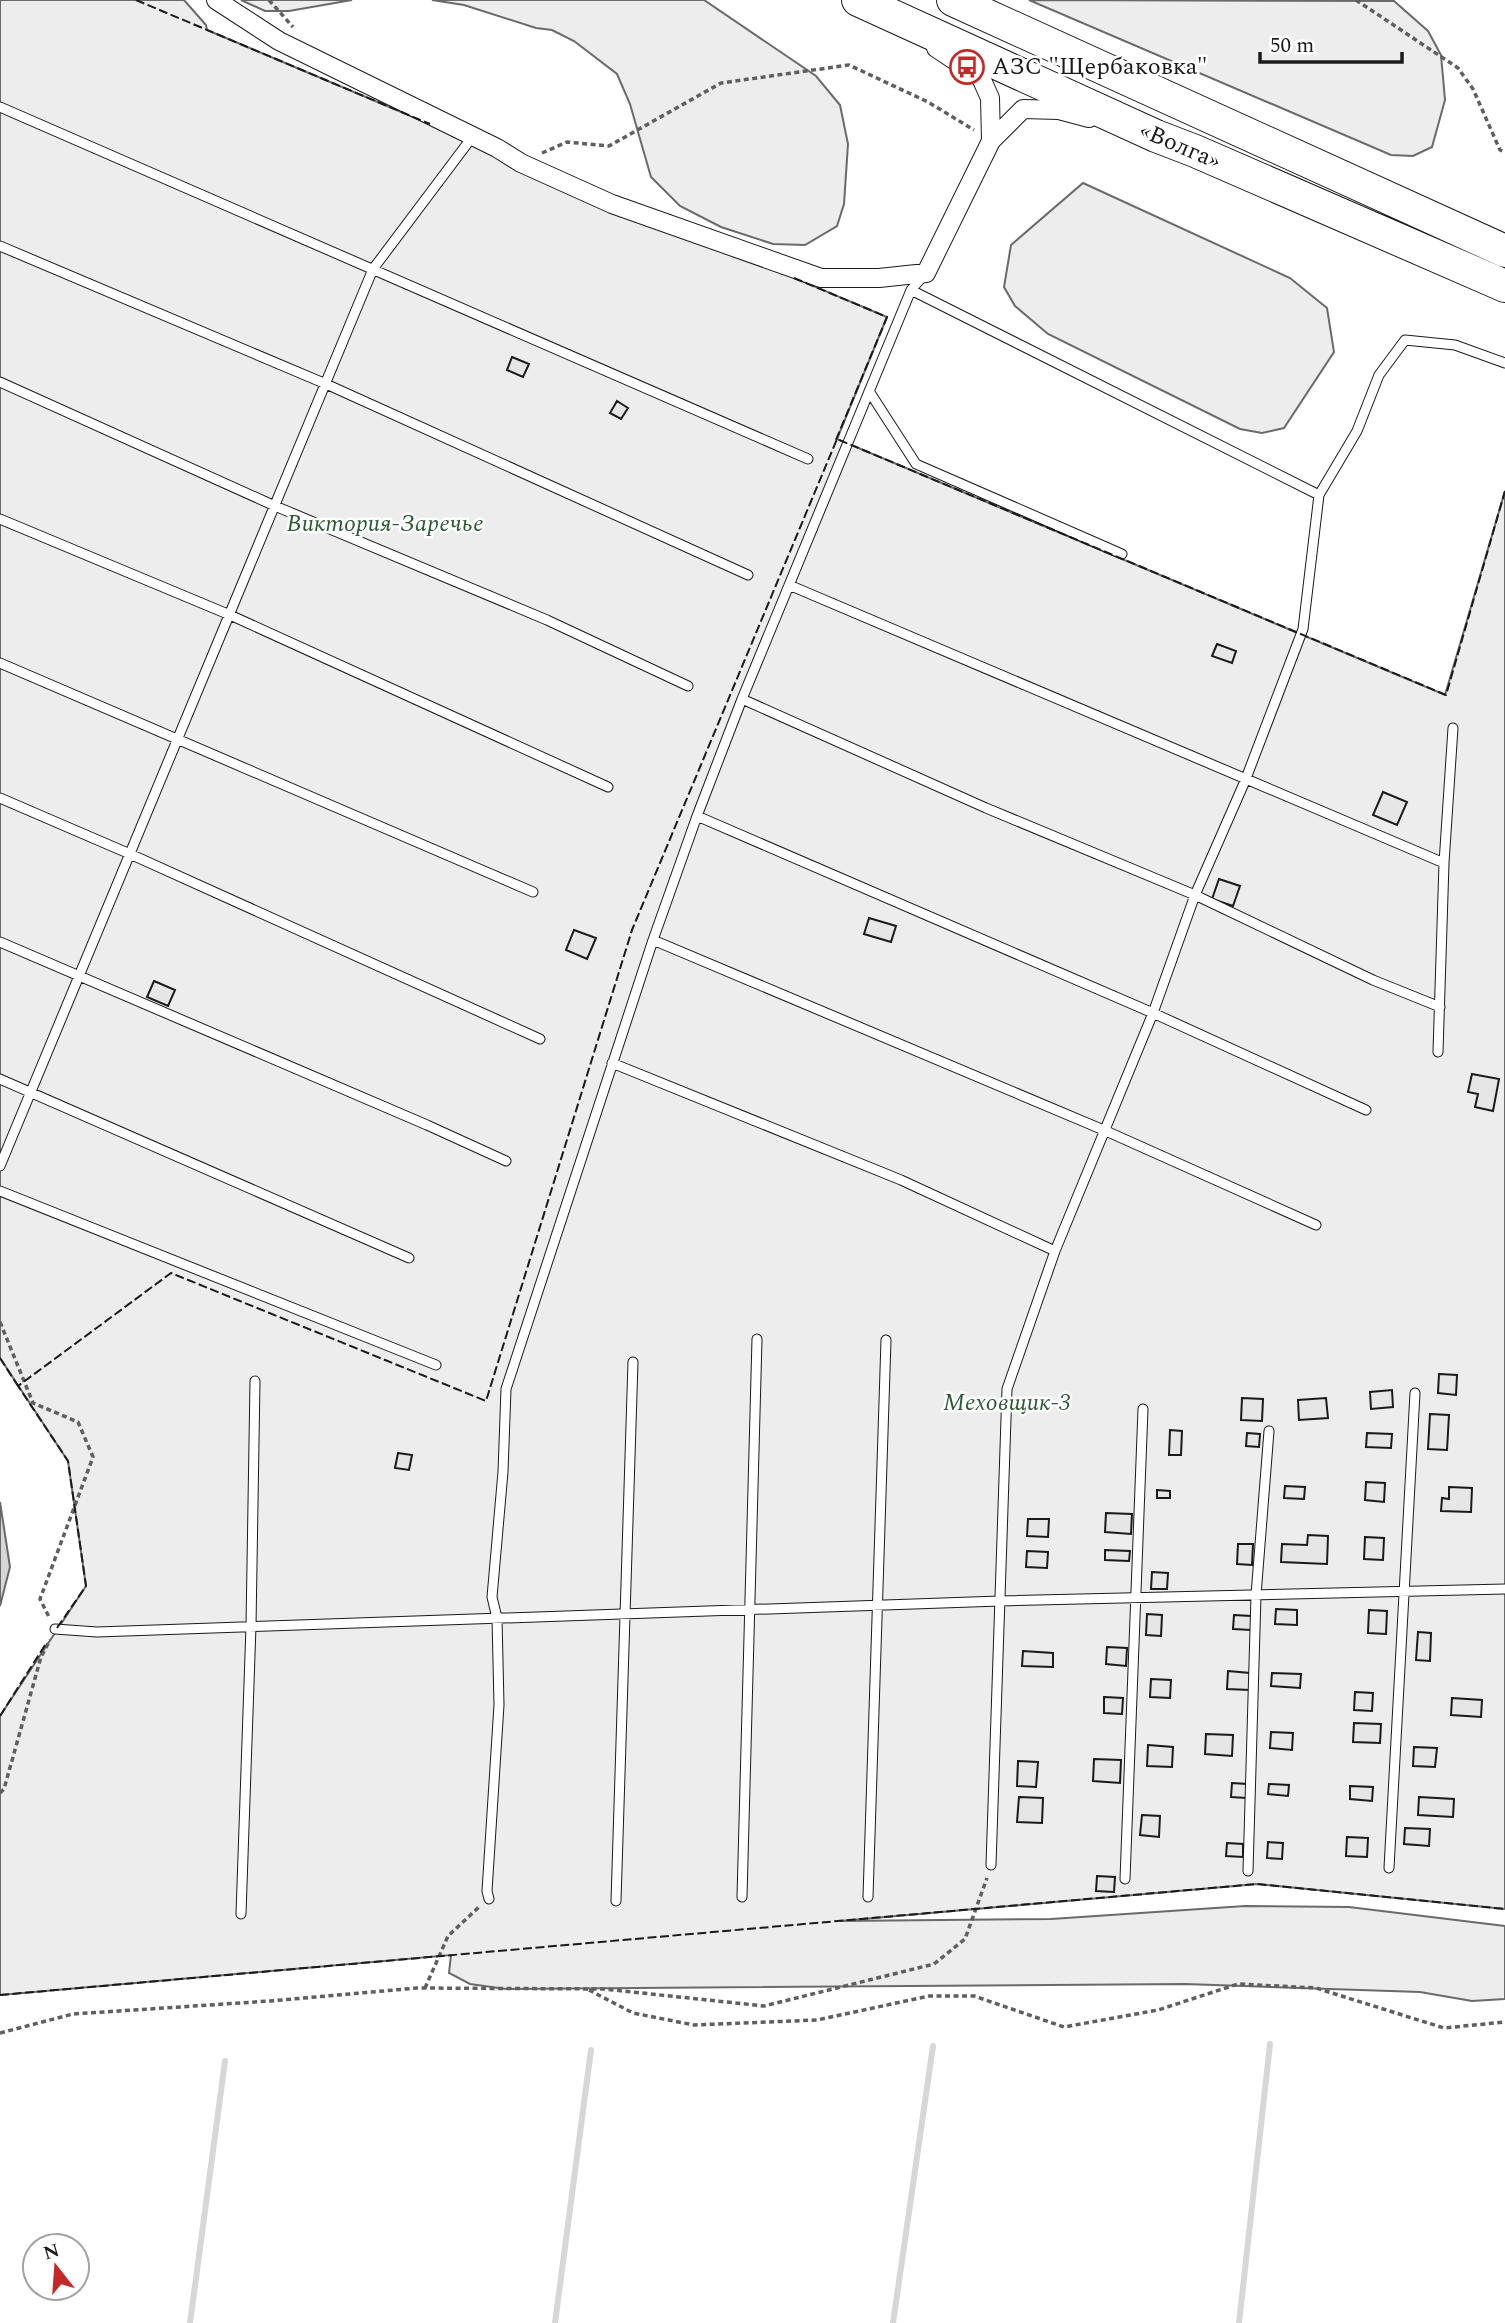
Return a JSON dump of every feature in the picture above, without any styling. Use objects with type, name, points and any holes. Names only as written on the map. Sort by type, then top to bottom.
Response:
[{"type":"highway","name":"«Волга»","points":[[858,0],[1156,136],[1505,286]]},
{"type":"highway","name":"«Волга»","points":[[953,0],[1505,251]]},
{"type":"street","points":[[216,0],[279,41],[473,136],[521,163],[612,204],[821,278],[879,278],[926,272],[992,141],[1023,109],[1059,110],[1156,136]]},
{"type":"street","points":[[887,13],[981,78],[990,98],[992,141]]},
{"type":"lane","points":[[0,107],[808,459]]},
{"type":"lane","points":[[0,1166],[373,269],[473,136]]},
{"type":"lane","points":[[0,246],[326,384],[748,575]]},
{"type":"lane","points":[[489,1899],[487,1891],[499,1705],[497,1618],[492,1597],[503,1472],[506,1389],[653,940],[697,816],[742,699],[911,290],[926,272]]},
{"type":"lane","points":[[911,290],[1319,495]]},
{"type":"lane","points":[[991,1865],[1007,1389],[1055,1251],[1106,1131],[1153,1013],[1195,895],[1245,781],[1303,629],[1319,495],[1357,431],[1380,375],[1405,340],[1455,345],[1505,363]]},
{"type":"lane","points":[[0,382],[275,506],[547,620],[688,686]]},
{"type":"lane","points":[[869,391],[916,464],[1122,554]]},
{"type":"lane","points":[[0,519],[229,615],[608,787]]},
{"type":"lane","points":[[789,585],[1245,781],[1444,863]]},
{"type":"lane","points":[[0,663],[533,892]]},
{"type":"lane","points":[[742,699],[986,808],[1195,895],[1373,980],[1440,1007]]},
{"type":"lane","points":[[1438,1052],[1444,863],[1453,728]]},
{"type":"lane","points":[[0,798],[540,1039]]},
{"type":"lane","points":[[697,816],[1153,1013],[1366,1110]]},
{"type":"lane","points":[[653,940],[1106,1131],[1317,1225]]},
{"type":"lane","points":[[0,942],[506,1161]]},
{"type":"lane","points":[[612,1063],[901,1180],[1055,1251]]},
{"type":"lane","points":[[0,1079],[409,1258]]},
{"type":"lane","points":[[0,1191],[436,1365]]},
{"type":"lane","points":[[742,1897],[757,1339]]},
{"type":"lane","points":[[868,1897],[886,1340]]},
{"type":"lane","points":[[617,1901],[633,1362]]},
{"type":"lane","points":[[241,1914],[251,1626],[255,1381]]},
{"type":"lane","points":[[1389,1868],[1415,1393]]},
{"type":"lane","points":[[1125,1879],[1143,1409]]},
{"type":"lane","points":[[1248,1871],[1256,1595],[1269,1431]]},
{"type":"lane","points":[[55,1629],[97,1632],[1000,1601],[1505,1589]]},
{"type":"path","points":[[1356,0],[1458,68],[1473,89],[1500,150],[1505,152]]},
{"type":"path","points":[[521,163],[567,142],[609,146],[721,83],[849,65],[928,102],[992,141]]},
{"type":"path","points":[[0,1322],[33,1403],[78,1422],[93,1457],[40,1599],[55,1629],[41,1657],[4,1789],[0,1793]]},
{"type":"path","points":[[0,2033],[74,2014],[425,1988],[586,1989],[764,2006],[934,1964],[965,1940],[991,1865]]},
{"type":"path","points":[[425,1988],[448,1936],[489,1899]]},
{"type":"path","points":[[586,1989],[634,2013],[694,2025],[817,2020],[929,1996],[974,1996],[1064,2027],[1158,2010],[1238,1984],[1316,1988],[1444,2028],[1505,2022]]},
{"type":"shaded area","name":"Меховщик-3","points":[[0,0],[184,0],[206,25],[207,30],[887,317],[837,439],[1445,695],[1505,491],[1505,1909],[1257,1884],[840,1921],[1051,1919],[1245,1906],[1349,1907],[1505,1926],[1505,1999],[1472,2001],[1420,1992],[1185,1984],[506,1989],[470,1984],[449,1973],[451,1955],[0,1995],[0,1716],[86,1586],[68,1461],[0,1358]]},
{"type":"shaded area","points":[[241,0],[352,0],[289,11],[265,11]]},
{"type":"shaded area","points":[[432,0],[704,0],[816,76],[840,105],[848,144],[844,204],[837,226],[805,245],[773,244],[721,227],[680,206],[651,177],[630,104],[617,74],[574,41],[552,30],[536,28],[464,5]]},
{"type":"shaded area","points":[[1029,0],[1394,1],[1428,31],[1441,55],[1445,100],[1432,147],[1413,156],[1391,155]]},
{"type":"shaded area","points":[[1083,183],[1290,278],[1327,308],[1334,352],[1284,428],[1262,433],[1240,429],[1048,334],[1015,306],[1004,287],[1011,245]]},
{"type":"shaded area","points":[[0,1502],[10,1567],[0,1606]]},
{"type":"building","points":[[512,357],[529,364],[523,377],[507,370]]},
{"type":"building","points":[[617,401],[628,408],[621,419],[610,413]]},
{"type":"building","points":[[1217,644],[1236,651],[1232,663],[1212,656]]},
{"type":"building","points":[[1383,792],[1407,802],[1397,825],[1373,815]]},
{"type":"building","points":[[1219,879],[1240,886],[1233,906],[1212,899]]},
{"type":"building","points":[[869,918],[896,926],[891,942],[864,934]]},
{"type":"building","points":[[574,930],[596,938],[587,959],[566,950]]},
{"type":"building","points":[[154,981],[175,990],[168,1006],[147,997]]},
{"type":"building","points":[[1472,1074],[1499,1079],[1493,1111],[1475,1107],[1478,1094],[1468,1092]]},
{"type":"building","points":[[1439,1374],[1457,1375],[1456,1395],[1438,1393]]},
{"type":"building","points":[[1392,1390],[1393,1407],[1371,1409],[1370,1392]]},
{"type":"building","points":[[1242,1398],[1263,1399],[1262,1421],[1241,1420]]},
{"type":"building","points":[[1326,1398],[1328,1418],[1299,1420],[1298,1400]]},
{"type":"building","points":[[1430,1414],[1449,1415],[1447,1450],[1428,1449]]},
{"type":"building","points":[[1170,1430],[1182,1431],[1181,1455],[1169,1455]]},
{"type":"building","points":[[1247,1433],[1260,1434],[1259,1447],[1246,1446]]},
{"type":"building","points":[[1367,1433],[1392,1434],[1391,1448],[1366,1447]]},
{"type":"building","points":[[398,1453],[412,1455],[409,1470],[395,1468]]},
{"type":"building","points":[[1366,1482],[1385,1483],[1384,1502],[1365,1500]]},
{"type":"building","points":[[1285,1486],[1305,1487],[1304,1499],[1284,1498]]},
{"type":"building","points":[[1449,1487],[1472,1488],[1471,1512],[1441,1511],[1442,1498],[1449,1499]]},
{"type":"building","points":[[1157,1490],[1170,1491],[1170,1498],[1157,1498]]},
{"type":"building","points":[[1106,1513],[1132,1514],[1131,1534],[1105,1532]]},
{"type":"building","points":[[1028,1519],[1049,1519],[1048,1537],[1027,1536]]},
{"type":"building","points":[[1308,1535],[1328,1536],[1327,1564],[1281,1562],[1282,1544],[1307,1545]]},
{"type":"building","points":[[1365,1537],[1384,1538],[1383,1560],[1364,1559]]},
{"type":"building","points":[[1238,1544],[1253,1544],[1252,1565],[1237,1564]]},
{"type":"building","points":[[1105,1550],[1130,1551],[1129,1561],[1105,1560]]},
{"type":"building","points":[[1027,1551],[1048,1552],[1047,1568],[1026,1567]]},
{"type":"building","points":[[1152,1572],[1168,1573],[1167,1589],[1151,1589]]},
{"type":"building","points":[[1276,1609],[1297,1610],[1297,1625],[1275,1624]]},
{"type":"building","points":[[1369,1610],[1387,1611],[1386,1634],[1368,1633]]},
{"type":"building","points":[[1147,1614],[1162,1615],[1161,1636],[1146,1635]]},
{"type":"building","points":[[1234,1615],[1251,1616],[1251,1630],[1233,1629]]},
{"type":"building","points":[[1418,1632],[1431,1633],[1430,1661],[1416,1660]]},
{"type":"building","points":[[1107,1647],[1127,1648],[1126,1666],[1106,1664]]},
{"type":"building","points":[[1023,1651],[1053,1653],[1053,1667],[1022,1666]]},
{"type":"building","points":[[1228,1671],[1250,1673],[1250,1690],[1227,1689]]},
{"type":"building","points":[[1272,1673],[1301,1674],[1300,1688],[1271,1686]]},
{"type":"building","points":[[1151,1679],[1171,1680],[1170,1698],[1150,1697]]},
{"type":"building","points":[[1355,1692],[1373,1693],[1372,1711],[1354,1710]]},
{"type":"building","points":[[1104,1697],[1123,1698],[1122,1714],[1104,1713]]},
{"type":"building","points":[[1452,1698],[1482,1700],[1481,1717],[1451,1715]]},
{"type":"building","points":[[1354,1723],[1381,1724],[1380,1743],[1353,1742]]},
{"type":"building","points":[[1271,1732],[1293,1733],[1292,1750],[1270,1748]]},
{"type":"building","points":[[1206,1734],[1233,1735],[1232,1756],[1205,1754]]},
{"type":"building","points":[[1148,1745],[1173,1747],[1172,1767],[1147,1766]]},
{"type":"building","points":[[1414,1747],[1437,1748],[1435,1767],[1413,1766]]},
{"type":"building","points":[[1094,1759],[1121,1760],[1120,1783],[1093,1781]]},
{"type":"building","points":[[1018,1761],[1038,1762],[1036,1787],[1017,1786]]},
{"type":"building","points":[[1232,1783],[1247,1784],[1246,1798],[1231,1797]]},
{"type":"building","points":[[1269,1784],[1289,1785],[1288,1796],[1268,1794]]},
{"type":"building","points":[[1350,1786],[1373,1787],[1372,1801],[1350,1799]]},
{"type":"building","points":[[1019,1797],[1043,1798],[1042,1823],[1017,1822]]},
{"type":"building","points":[[1419,1797],[1454,1799],[1453,1817],[1418,1815]]},
{"type":"building","points":[[1142,1815],[1160,1816],[1159,1837],[1140,1835]]},
{"type":"building","points":[[1405,1828],[1430,1829],[1429,1846],[1404,1844]]},
{"type":"building","points":[[1347,1837],[1368,1838],[1367,1857],[1346,1856]]},
{"type":"building","points":[[1268,1842],[1283,1843],[1282,1859],[1267,1858]]},
{"type":"building","points":[[1227,1843],[1243,1844],[1243,1857],[1226,1856]]},
{"type":"building","points":[[1097,1876],[1115,1877],[1114,1892],[1096,1891]]},
{"type":"waterway","points":[[1239,2323],[1270,2044]]},
{"type":"waterway","points":[[893,2323],[933,2046]]},
{"type":"waterway","points":[[555,2323],[591,2050]]},
{"type":"waterway","points":[[190,2323],[225,2061]]},
{"type":"fence","points":[[136,0],[430,124]]},
{"type":"fence","points":[[794,278],[887,317],[836,440]]},
{"type":"fence","points":[[57,1628],[86,1586],[68,1461],[18,1386],[171,1273],[486,1401],[632,930],[837,439],[1446,695],[1505,491]]},
{"type":"fence","points":[[0,1358],[18,1386],[20,1384]]},
{"type":"fence","points":[[0,1716],[47,1642]]},
{"type":"fence","points":[[0,1995],[1257,1884],[1505,1909]]},
{"type":"place","name":"АЗС \"Щербаковка\"","points":[[967,67]]},
{"type":"park label","name":"Виктория-Заречье","points":[[385,524]]}]
